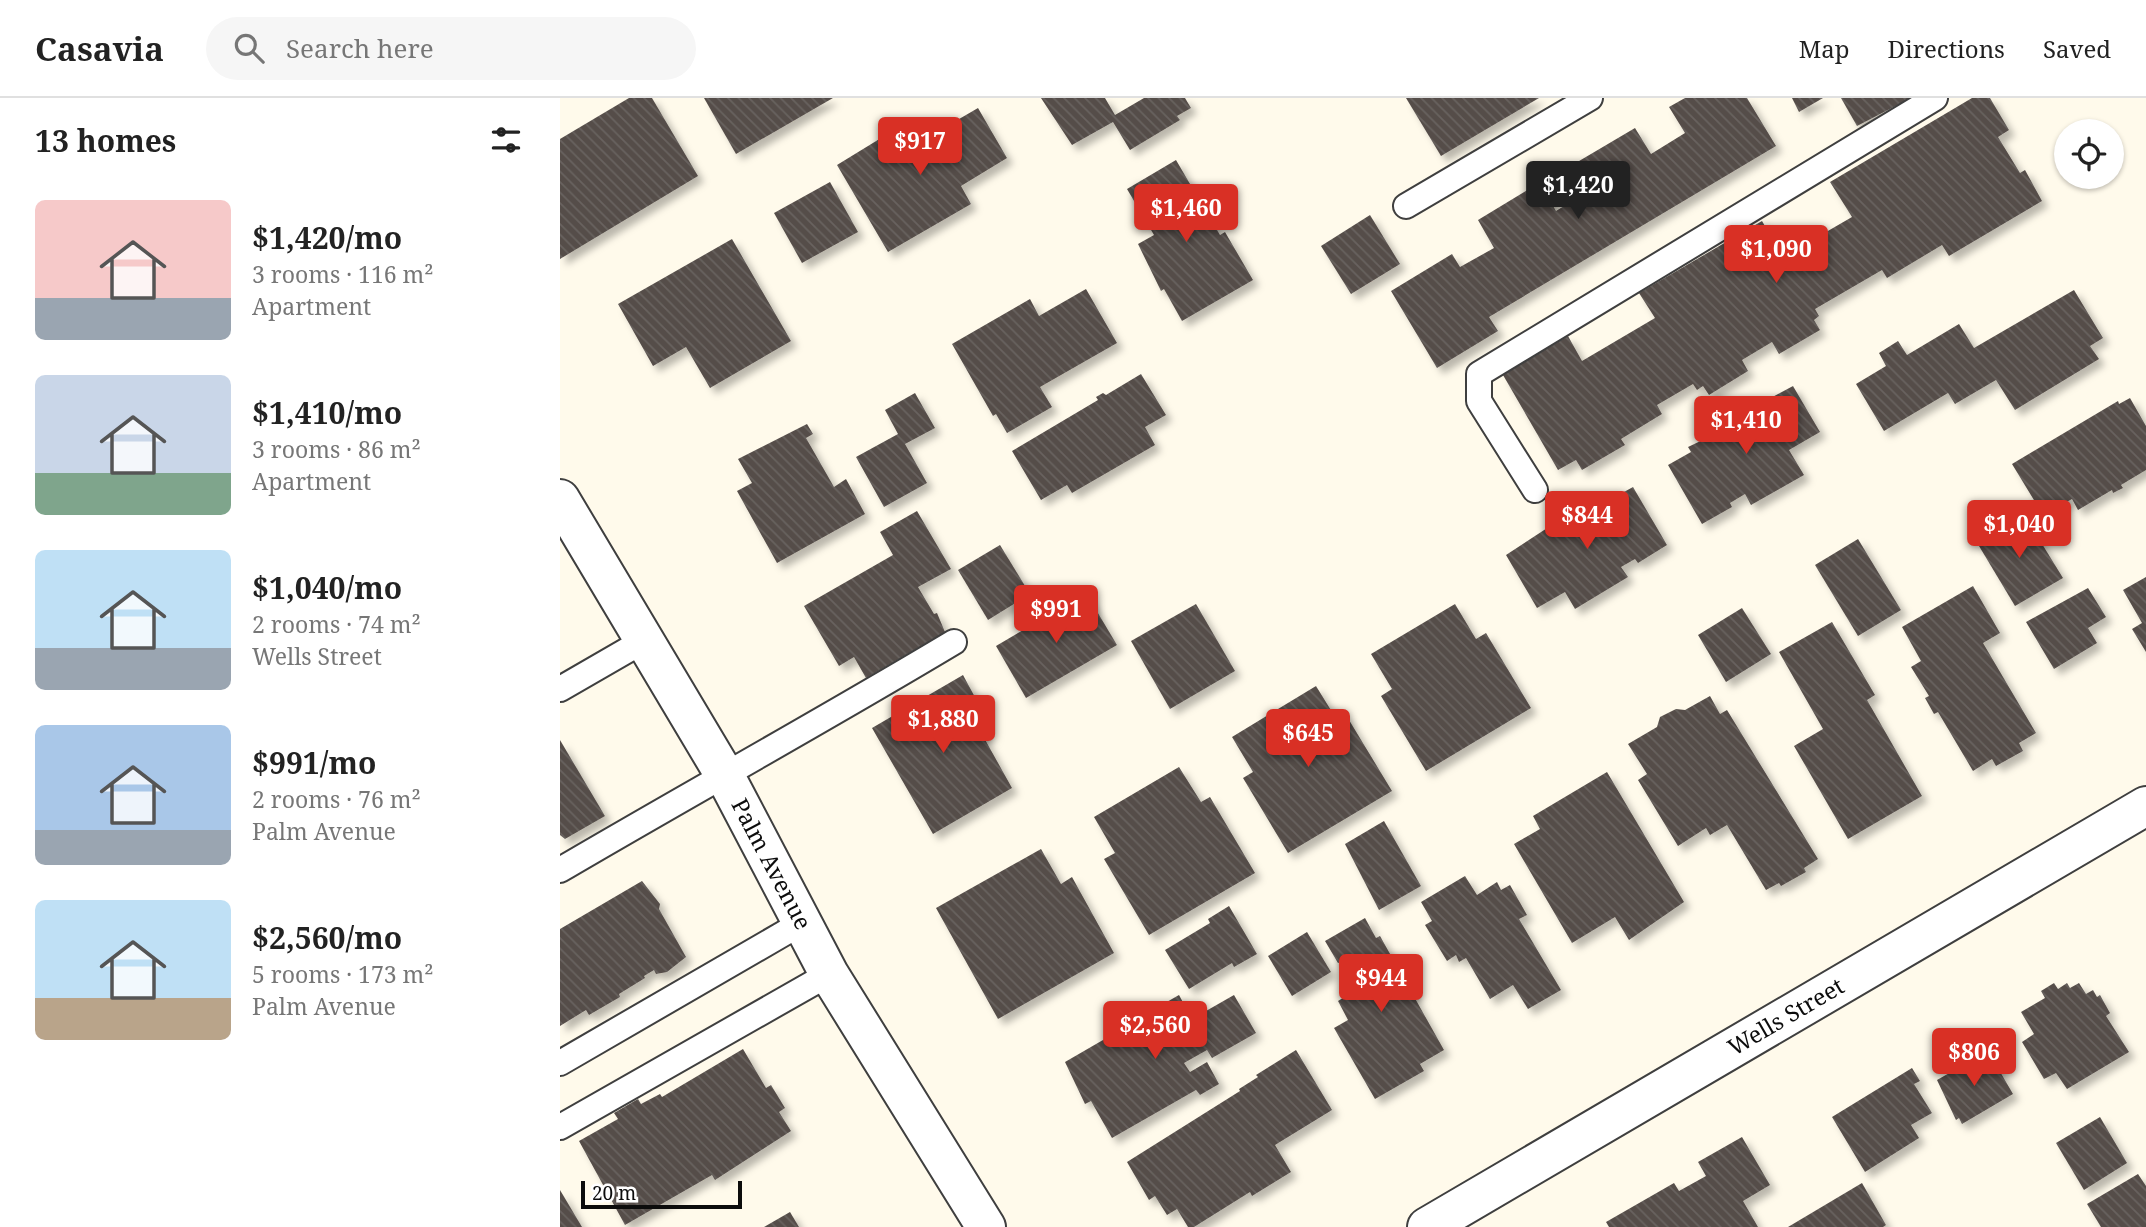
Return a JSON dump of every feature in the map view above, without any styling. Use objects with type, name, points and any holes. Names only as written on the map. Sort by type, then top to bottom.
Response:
[{"type":"street","name":"Palm Avenue","points":[[560,499],[724,774],[800,924],[829,974],[986,1227]]},
{"type":"street","name":"Wells Street","points":[[1438,1224],[2146,806]]},
{"type":"lane","points":[[1406,206],[1590,98]]},
{"type":"lane","points":[[1535,490],[1479,401],[1479,374],[1935,98]]},
{"type":"lane","points":[[560,690],[645,640]]},
{"type":"lane","points":[[560,870],[724,774],[783,744],[954,642]]},
{"type":"lane","points":[[560,1063],[800,924]]},
{"type":"lane","points":[[560,1127],[829,974]]},
{"type":"building","points":[[629,98],[652,98],[698,176],[560,259],[560,139]]},
{"type":"building","points":[[704,98],[833,98],[736,154]]},
{"type":"building","points":[[1041,98],[1105,98],[1115,115],[1144,98],[1185,98],[1191,108],[1177,116],[1180,120],[1130,150],[1113,122],[1072,145]]},
{"type":"building","points":[[1406,98],[1539,98],[1441,156]]},
{"type":"building","points":[[1685,98],[1747,98],[1776,146],[1489,317],[1498,331],[1437,368],[1391,291],[1452,254],[1460,267],[1494,248],[1478,220],[1539,183],[1556,211],[1590,190],[1574,164],[1635,128],[1651,154],[1685,133],[1669,107]]},
{"type":"building","points":[[1792,98],[1823,98],[1799,112]]},
{"type":"building","points":[[1841,98],[1911,98],[1857,126]]},
{"type":"building","points":[[1972,98],[1990,98],[2009,130],[1998,137],[2020,173],[2025,170],[2042,201],[1949,256],[1942,245],[1887,278],[1882,270],[1815,309],[1819,316],[1814,320],[1820,330],[1779,354],[1772,342],[1742,360],[1748,371],[1709,395],[1703,386],[1697,390],[1693,384],[1657,405],[1662,414],[1621,439],[1625,445],[1582,470],[1576,460],[1558,470],[1503,375],[1568,336],[1582,361],[1655,318],[1639,293],[1762,221],[1783,257],[1852,217],[1830,182]]},
{"type":"building","points":[[978,108],[1007,158],[961,186],[971,204],[888,252],[837,165],[899,127],[911,147]]},
{"type":"building","points":[[1176,160],[1220,235],[1225,232],[1253,280],[1182,321],[1164,289],[1161,291],[1138,244],[1154,235],[1127,189]]},
{"type":"building","points":[[830,182],[858,232],[802,263],[774,213]]},
{"type":"building","points":[[1370,215],[1400,264],[1351,294],[1321,246]]},
{"type":"building","points":[[732,239],[791,341],[710,388],[686,347],[653,366],[618,304]]},
{"type":"building","points":[[1086,289],[1117,343],[1040,387],[1052,407],[1007,433],[996,414],[993,416],[952,344],[1030,299],[1039,316]]},
{"type":"building","points":[[2074,290],[2103,338],[2090,346],[2099,359],[2015,410],[1996,380],[1955,404],[1948,393],[1884,431],[1856,384],[1886,366],[1879,353],[1898,341],[1907,355],[1959,324],[1974,348]]},
{"type":"building","points":[[1141,374],[1166,415],[1145,427],[1155,445],[1072,493],[1067,485],[1041,500],[1012,451],[1098,400],[1096,397],[1103,393],[1106,395]]},
{"type":"building","points":[[1793,386],[1820,432],[1789,450],[1804,475],[1751,505],[1745,494],[1730,503],[1732,507],[1702,524],[1668,465],[1691,452],[1688,447],[1711,436],[1713,439],[1721,430],[1723,433],[1728,430],[1724,423]]},
{"type":"building","points":[[915,393],[935,428],[905,444],[927,483],[884,507],[856,457],[898,434],[885,410]]},
{"type":"building","points":[[2130,398],[2146,426],[2146,470],[2121,485],[2123,488],[2113,493],[2112,490],[2078,510],[2072,499],[2043,515],[2012,464],[2118,401],[2119,404]]},
{"type":"building","points":[[807,424],[813,434],[806,438],[834,487],[846,479],[865,514],[777,563],[737,491],[752,483],[738,459]]},
{"type":"building","points":[[1633,487],[1667,545],[1638,563],[1635,559],[1621,567],[1628,577],[1575,609],[1565,592],[1537,608],[1506,555],[1567,515],[1571,522],[1575,517],[1588,513],[1586,510],[1593,503],[1604,497],[1606,502]]},
{"type":"building","points":[[917,511],[951,569],[918,587],[934,614],[937,613],[945,632],[866,678],[854,657],[839,666],[804,606],[893,555],[880,532]]},
{"type":"building","points":[[2023,513],[2063,578],[2015,606],[1976,541]]},
{"type":"building","points":[[1858,539],[1901,610],[1858,636],[1815,565]]},
{"type":"building","points":[[1000,545],[1030,594],[988,620],[958,570]]},
{"type":"building","points":[[2146,577],[2146,652],[2132,629],[2142,623],[2123,590]]},
{"type":"building","points":[[1973,586],[2000,633],[1983,643],[2036,733],[2019,743],[2023,751],[1996,766],[1992,759],[1973,771],[1938,712],[1934,714],[1925,698],[1929,696],[1911,667],[1921,661],[1902,627]]},
{"type":"building","points":[[2088,588],[2106,617],[2088,628],[2097,643],[2054,669],[2026,622]]},
{"type":"building","points":[[1086,593],[1117,645],[1026,698],[996,646]]},
{"type":"building","points":[[1196,604],[1235,671],[1170,709],[1131,641]]},
{"type":"building","points":[[1455,604],[1476,639],[1486,633],[1531,708],[1426,771],[1381,696],[1392,689],[1371,654]]},
{"type":"building","points":[[1742,608],[1771,654],[1726,682],[1698,635]]},
{"type":"building","points":[[1832,622],[1875,695],[1867,700],[1922,796],[1848,839],[1794,746],[1823,729],[1779,652]]},
{"type":"building","points":[[963,675],[983,712],[973,718],[1012,788],[933,834],[872,728]]},
{"type":"building","points":[[1316,686],[1337,720],[1346,715],[1392,791],[1288,853],[1243,778],[1253,772],[1232,737]]},
{"type":"building","points":[[1710,696],[1720,714],[1727,710],[1818,859],[1804,868],[1806,872],[1781,886],[1779,883],[1766,890],[1727,825],[1710,835],[1706,828],[1678,846],[1638,780],[1647,774],[1628,744],[1657,727],[1660,717],[1676,709],[1685,710]]},
{"type":"building","points":[[560,740],[605,816],[565,839],[560,835]]},
{"type":"building","points":[[1179,767],[1201,802],[1210,797],[1255,873],[1149,935],[1104,859],[1115,853],[1094,817]]},
{"type":"building","points":[[1607,772],[1684,902],[1629,940],[1615,917],[1572,943],[1514,844],[1540,829],[1533,816]]},
{"type":"building","points":[[1384,821],[1421,886],[1379,910],[1345,844]]},
{"type":"building","points":[[1041,849],[1061,884],[1072,877],[1114,953],[998,1019],[936,908]]},
{"type":"building","points":[[1465,876],[1477,895],[1497,882],[1501,890],[1510,885],[1527,915],[1519,919],[1561,990],[1528,1009],[1513,985],[1490,999],[1466,958],[1459,962],[1456,955],[1447,961],[1425,925],[1432,921],[1421,902]]},
{"type":"building","points":[[642,881],[660,904],[659,909],[686,957],[667,972],[656,974],[654,970],[619,994],[620,997],[589,1015],[586,1010],[560,1026],[560,929]]},
{"type":"building","points":[[1229,906],[1257,954],[1234,967],[1232,963],[1189,989],[1165,950],[1210,923],[1208,919]]},
{"type":"building","points":[[1365,918],[1376,938],[1380,936],[1444,1050],[1420,1064],[1424,1071],[1375,1099],[1334,1028],[1348,1020],[1338,1001],[1346,996],[1342,990],[1352,984],[1356,991],[1363,986],[1347,959],[1338,963],[1325,941]]},
{"type":"building","points":[[1307,932],[1331,972],[1292,996],[1268,956]]},
{"type":"building","points":[[2054,983],[2058,989],[2067,983],[2070,988],[2079,983],[2086,994],[2093,990],[2097,997],[2100,995],[2110,1013],[2106,1016],[2129,1052],[2067,1089],[2056,1073],[2044,1079],[2022,1042],[2034,1034],[2021,1012],[2045,998],[2041,991]]},
{"type":"building","points":[[1179,995],[1192,1019],[1234,995],[1256,1033],[1212,1058],[1207,1050],[1184,1063],[1190,1072],[1207,1062],[1219,1084],[1200,1095],[1196,1090],[1112,1138],[1091,1101],[1085,1104],[1065,1062],[1122,1029],[1118,1022],[1127,1018],[1130,1023]]},
{"type":"building","points":[[743,1049],[766,1088],[771,1085],[785,1108],[779,1112],[791,1131],[715,1180],[712,1175],[625,1225],[579,1141],[618,1119],[614,1113],[638,1099],[641,1104],[660,1094],[662,1097]]},
{"type":"building","points":[[1296,1050],[1332,1110],[1275,1145],[1291,1172],[1252,1196],[1250,1192],[1194,1227],[1188,1227],[1177,1209],[1167,1215],[1155,1196],[1149,1200],[1127,1162],[1240,1091],[1239,1089],[1258,1077],[1256,1075]]},
{"type":"building","points":[[1988,1051],[2013,1094],[1962,1124],[1959,1118],[1956,1120],[1937,1080]]},
{"type":"building","points":[[1912,1068],[1920,1081],[1914,1084],[1932,1113],[1911,1125],[1919,1138],[1865,1172],[1832,1117]]},
{"type":"building","points":[[2100,1117],[2127,1163],[2084,1190],[2056,1143]]},
{"type":"building","points":[[1742,1137],[1770,1185],[1743,1201],[1758,1227],[1609,1227],[1606,1222],[1674,1183],[1679,1191],[1706,1176],[1698,1162]]},
{"type":"building","points":[[2138,1174],[2146,1186],[2146,1227],[2101,1227],[2087,1204]]},
{"type":"building","points":[[1862,1183],[1886,1225],[1883,1227],[1788,1227]]},
{"type":"building","points":[[560,1190],[582,1227],[560,1227]]},
{"type":"building","points":[[790,1212],[799,1227],[764,1227]]}]
